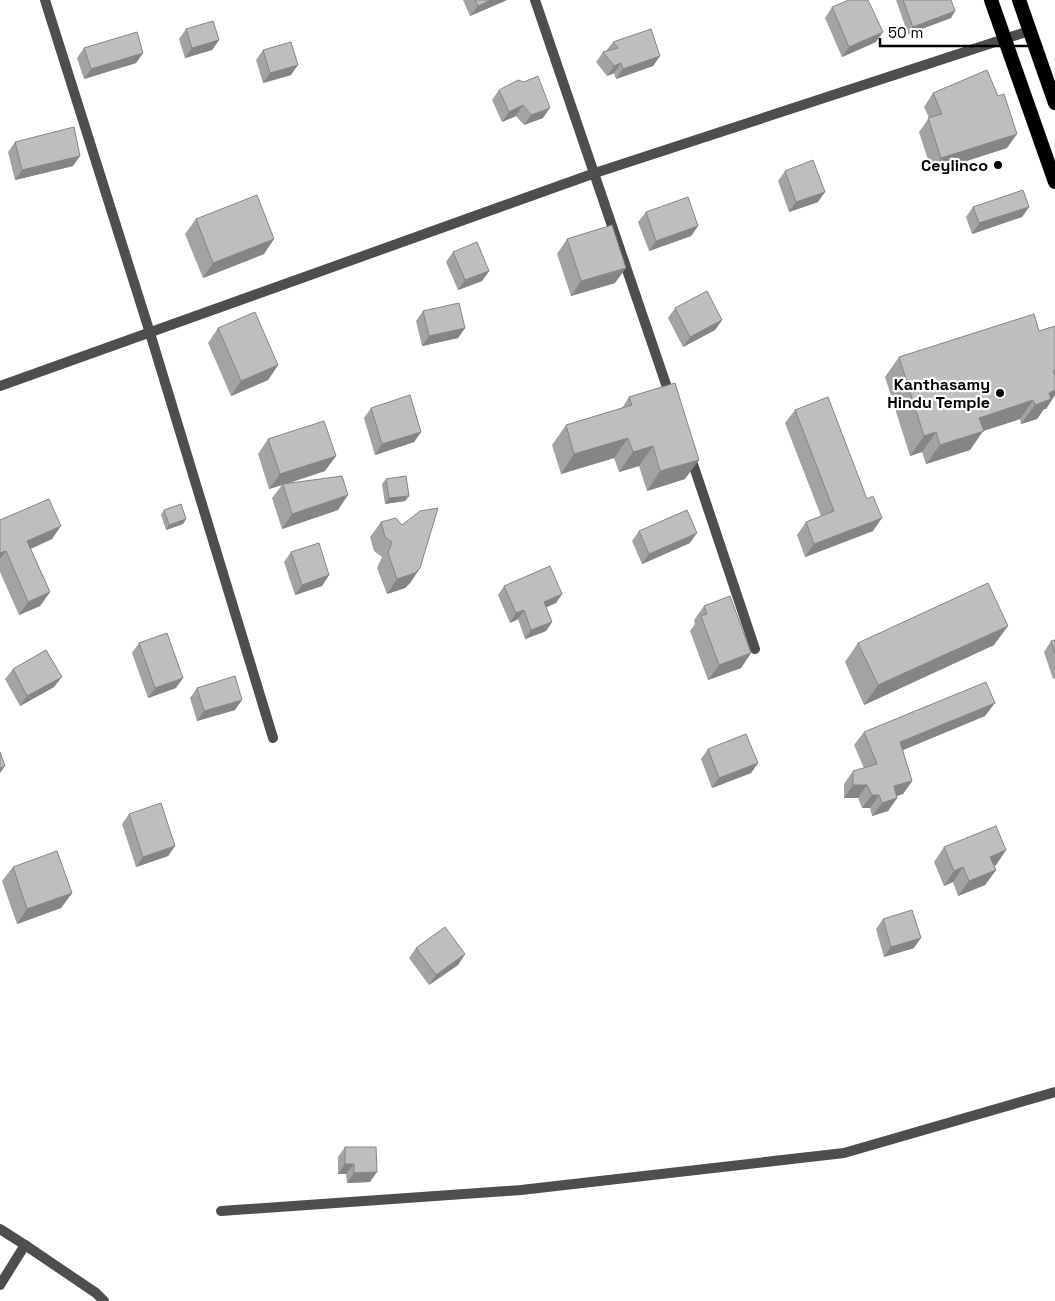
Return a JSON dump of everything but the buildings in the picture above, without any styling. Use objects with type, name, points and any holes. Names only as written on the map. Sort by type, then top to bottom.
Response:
[{"type":"highway","points":[[991,0],[1055,182]]},
{"type":"highway","points":[[1019,0],[1055,103]]},
{"type":"street","points":[[46,0],[150,333],[273,738]]},
{"type":"street","points":[[535,0],[673,406]]},
{"type":"street","points":[[0,386],[595,172],[1030,31]]},
{"type":"street","points":[[686,443],[755,649]]},
{"type":"street","points":[[221,1211],[521,1190],[844,1153],[1055,1092]]},
{"type":"street","points":[[0,1229],[96,1293],[104,1301]]},
{"type":"street","points":[[0,1285],[25,1245]]},
{"type":"place","name":"Ceylinco","points":[[998,165]]},
{"type":"place","name":"Kanthasamy Hindu Temple","points":[[1000,393]]}]
